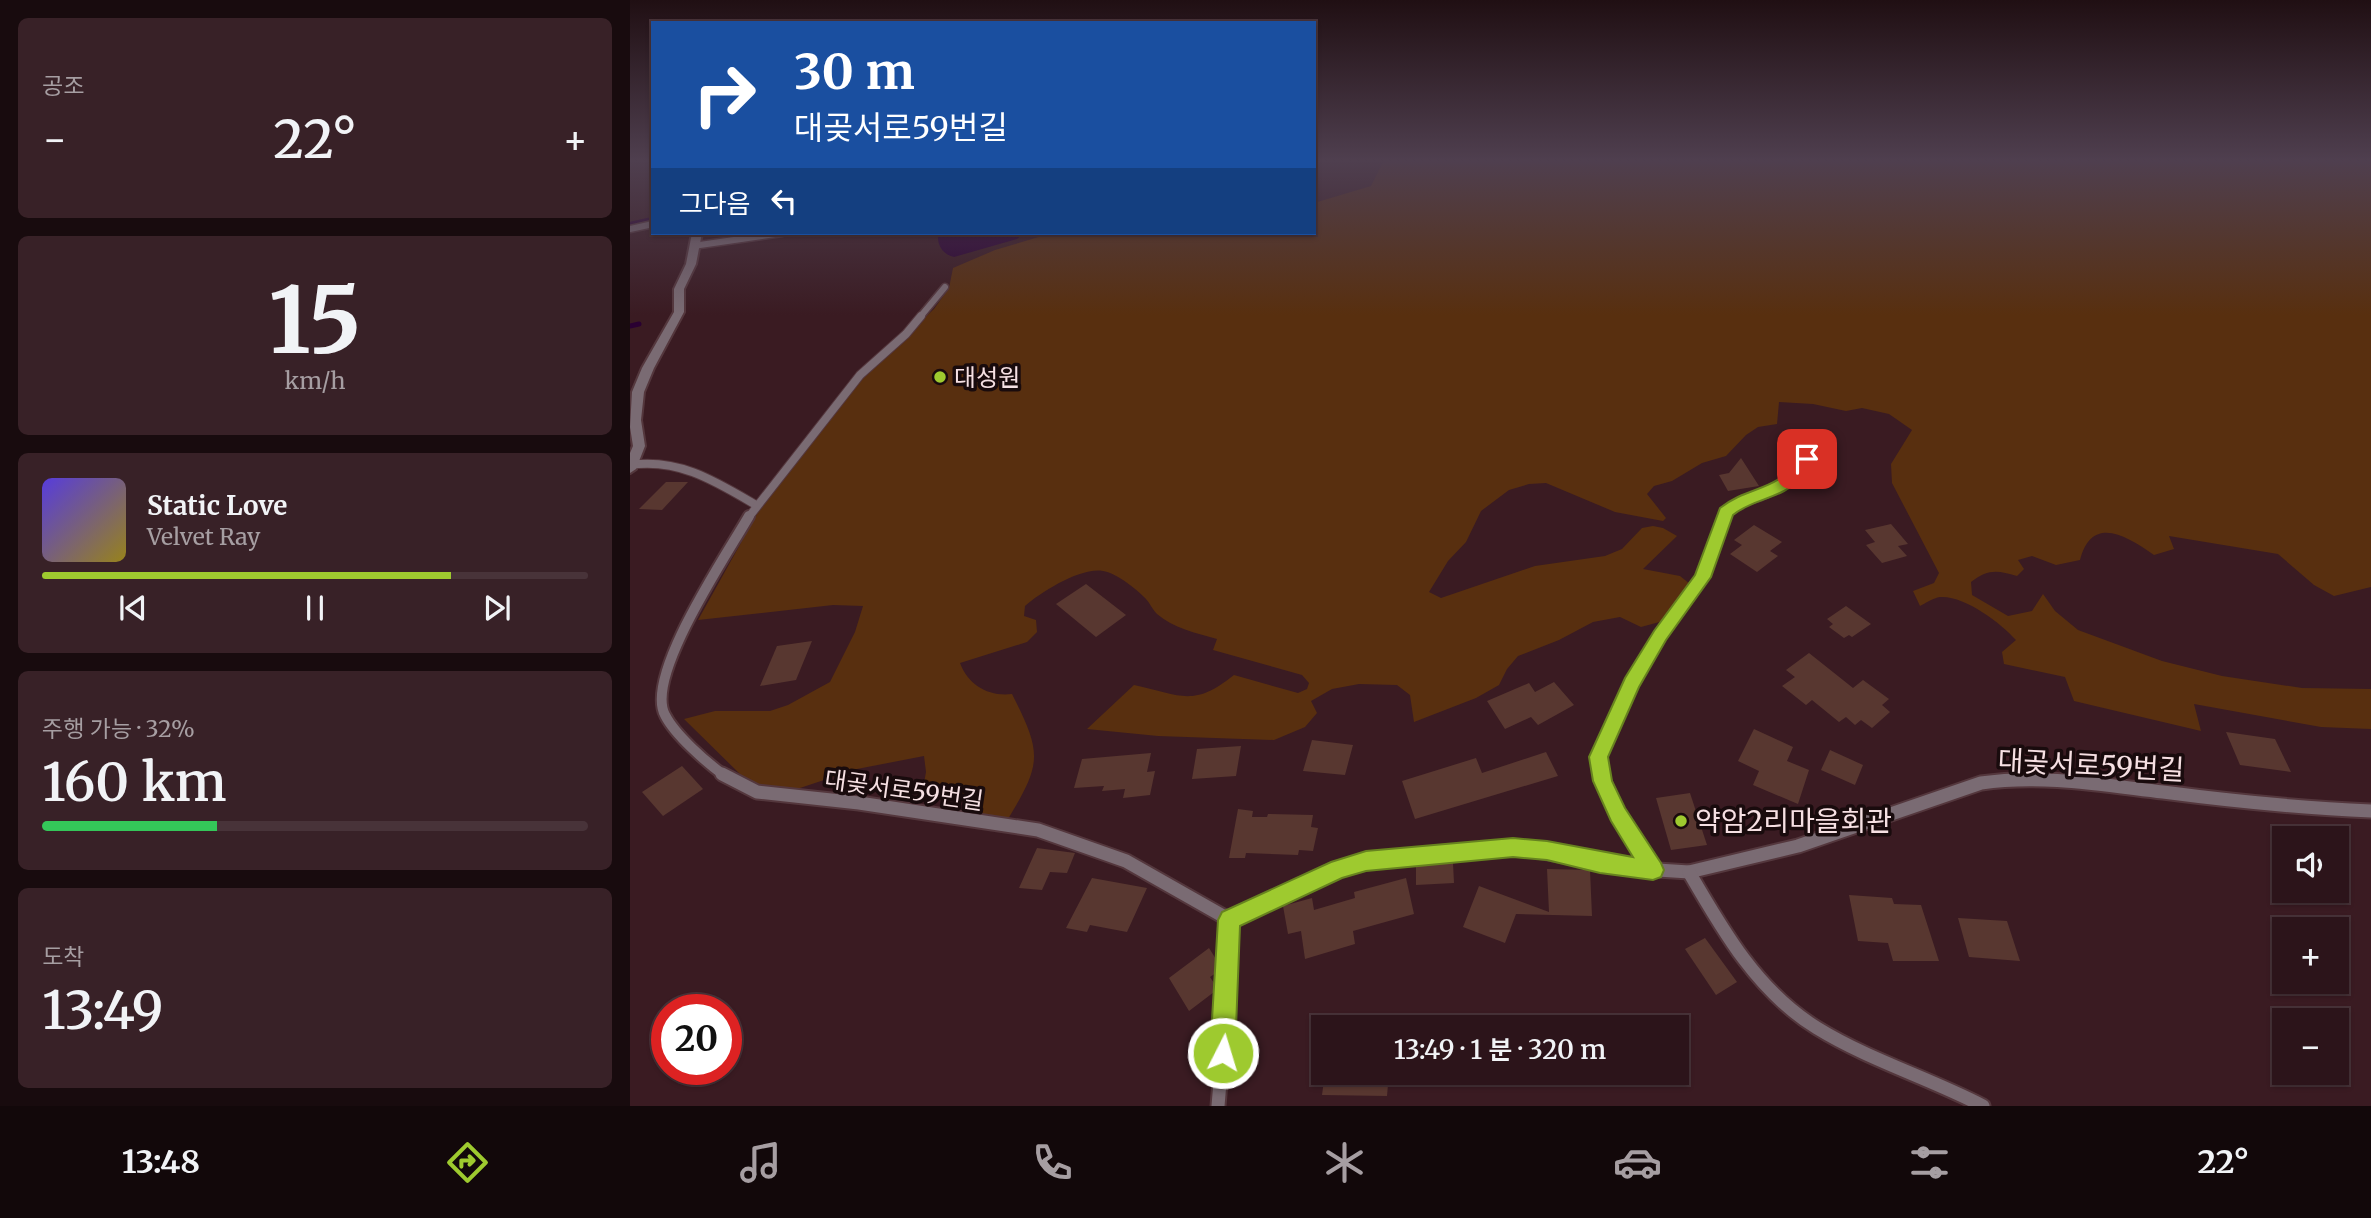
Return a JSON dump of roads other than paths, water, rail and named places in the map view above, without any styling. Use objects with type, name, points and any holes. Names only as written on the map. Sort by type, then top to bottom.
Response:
[{"type":"street","points":[[631,466],[639,446],[635,420],[638,392],[679,312],[679,289],[691,264],[696,235]]},
{"type":"lane","points":[[630,229],[651,224]]},
{"type":"lane","points":[[693,246],[768,235]]},
{"type":"lane","name":"대곶서로59번길","points":[[945,287],[906,334],[860,375],[757,505],[685,625],[667,670],[661,693],[664,714],[702,759],[732,781],[757,792],[859,803],[1038,830],[1126,861],[1230,920],[1338,869],[1366,861],[1513,847],[1547,851],[1600,863],[1689,872],[1798,846],[1981,783],[2009,779],[2092,784],[2285,807],[2371,811]]},
{"type":"lane","points":[[1653,870],[1618,815],[1602,781],[1598,757],[1631,683],[1660,636],[1703,577],[1726,512],[1734,505],[1780,487],[1798,471],[1815,446]]},
{"type":"lane","points":[[631,466],[668,464],[685,467],[711,478],[757,505]]},
{"type":"lane","points":[[1689,872],[1724,934],[1777,998],[1815,1027],[1983,1106]]},
{"type":"lane","points":[[1218,1106],[1227,1000],[1230,920]]},
{"type":"waterway","points":[[630,224],[651,219]]},
{"type":"waterway","points":[[630,326],[639,324]]},
{"type":"place","name":"대성원","points":[[940,377]]},
{"type":"place","name":"약암2리마을회관","points":[[1681,821]]}]
